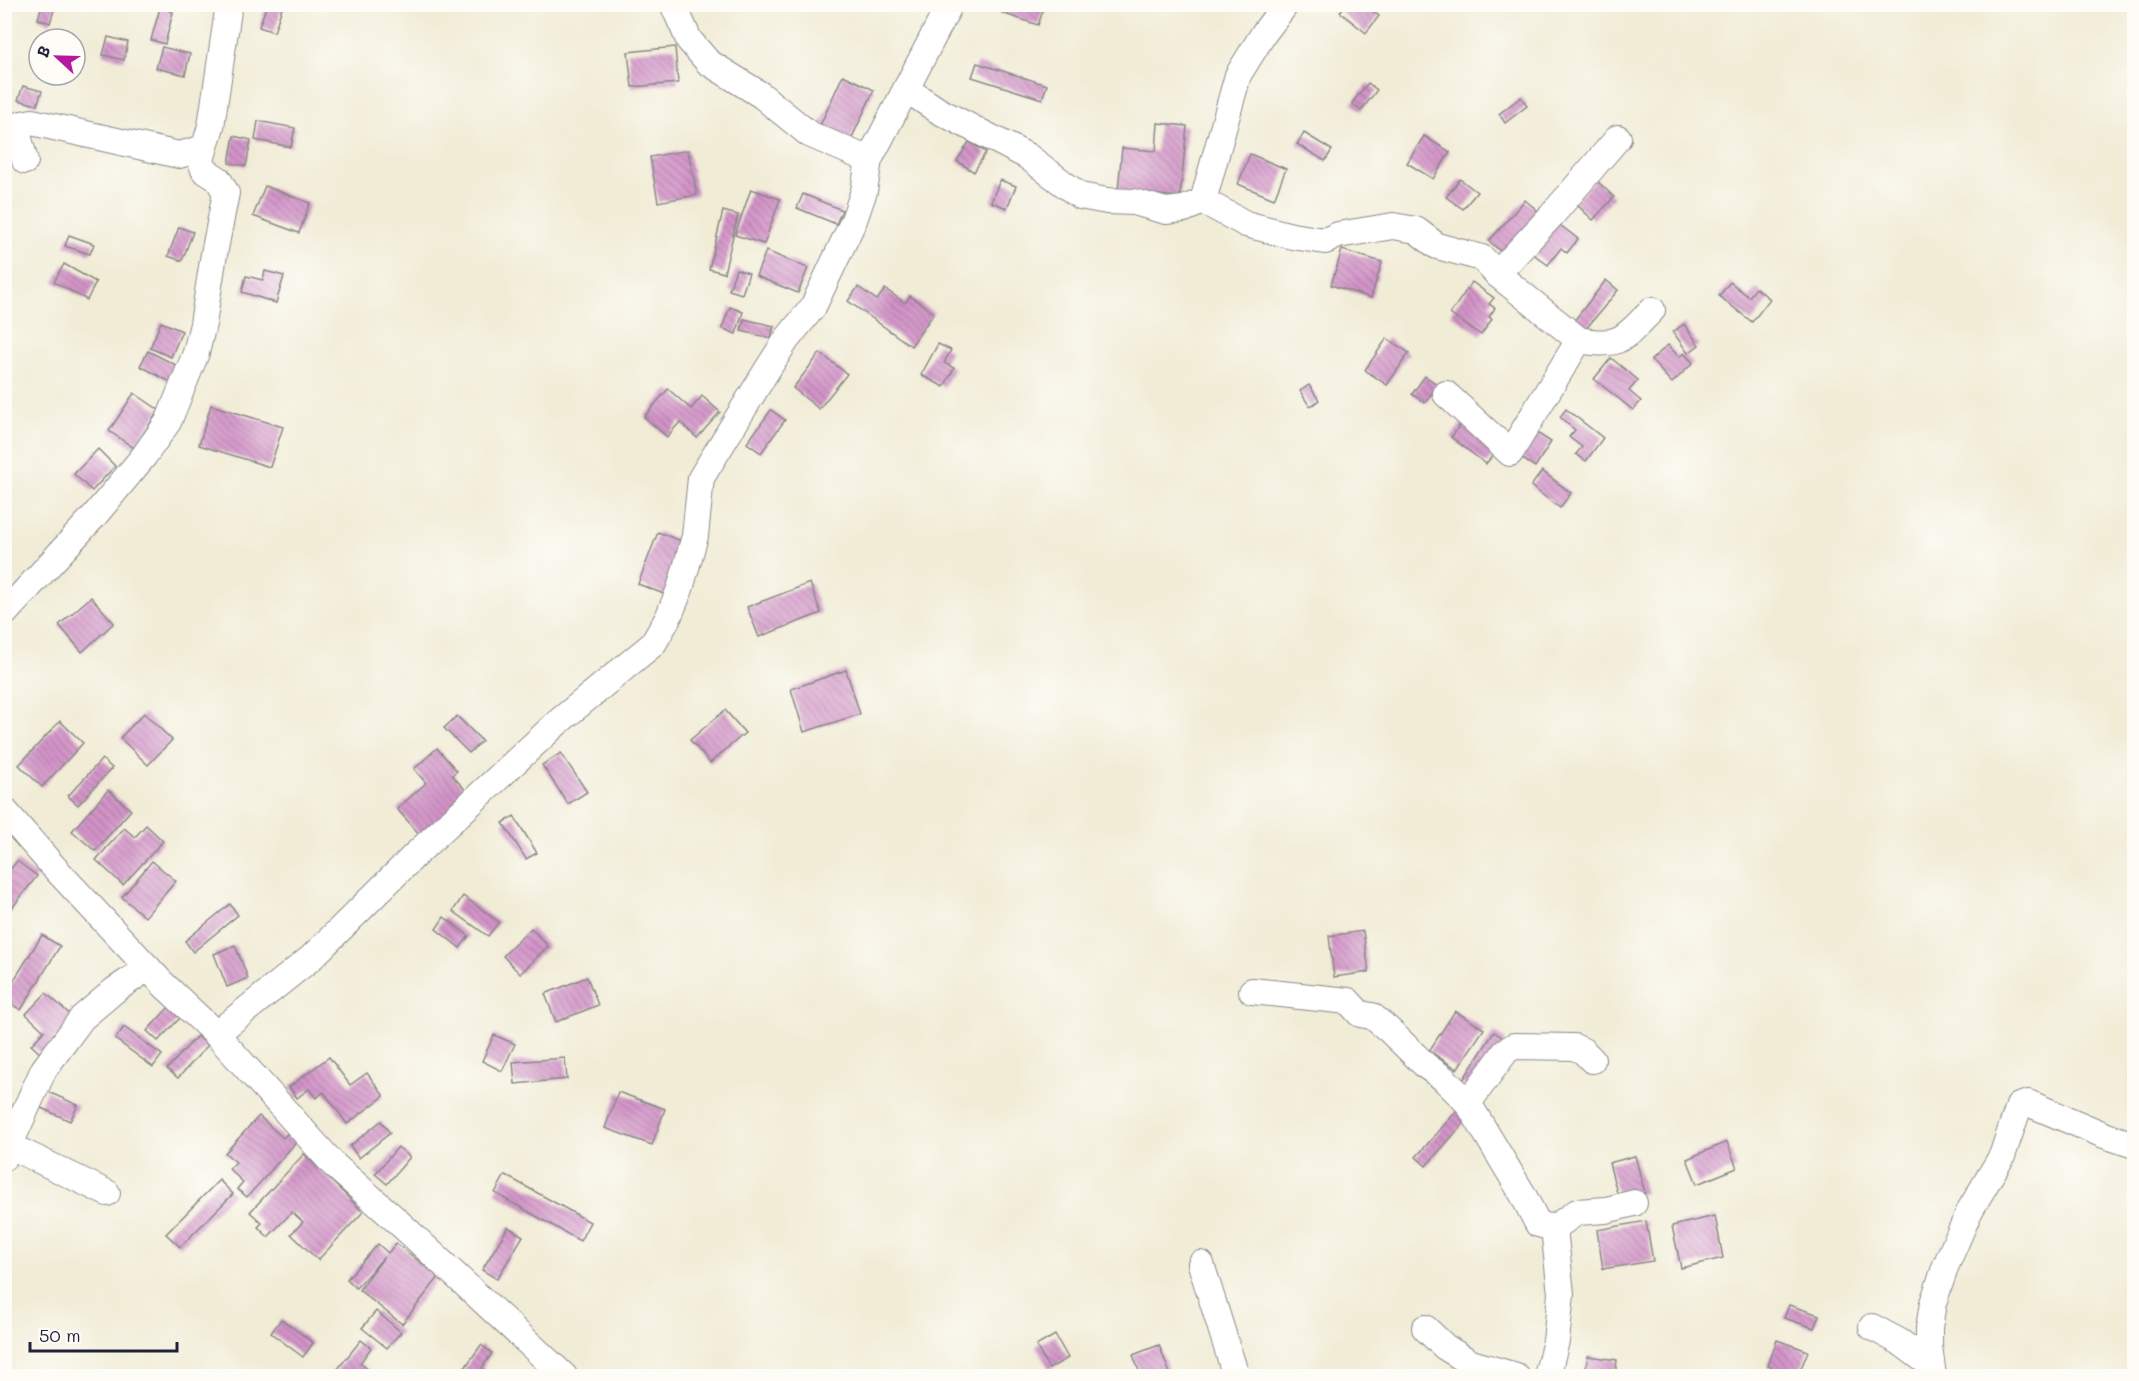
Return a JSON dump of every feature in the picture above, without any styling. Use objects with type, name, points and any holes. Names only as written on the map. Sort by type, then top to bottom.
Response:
[{"type":"street","points":[[4,614],[95,515],[144,456],[168,422],[184,383],[203,324],[226,193],[218,179],[204,170],[201,160],[211,126],[229,4]]},
{"type":"street","points":[[673,4],[689,40],[708,62],[761,95],[808,134],[869,160]]},
{"type":"street","points":[[216,1034],[311,958],[415,855],[557,723],[653,644],[668,618],[686,568],[695,536],[701,478],[787,339],[813,307],[854,220],[864,191],[869,160],[950,4]]},
{"type":"street","points":[[1203,201],[1238,75],[1264,33],[1286,4]]},
{"type":"street","points":[[906,90],[939,111],[1027,156],[1080,196],[1107,201],[1134,202],[1166,211],[1184,209],[1203,201]]},
{"type":"street","points":[[25,161],[17,131],[22,124],[32,122],[179,155],[204,148]]},
{"type":"street","points":[[1497,274],[1618,138]]},
{"type":"street","points":[[1203,201],[1246,224],[1292,236],[1325,241],[1338,235],[1393,226],[1416,230],[1437,246],[1482,258],[1497,274],[1580,340],[1596,343],[1618,341],[1652,310]]},
{"type":"street","points":[[1446,394],[1510,453],[1580,340]]},
{"type":"street","points":[[4,810],[148,968],[216,1034],[334,1165],[564,1377]]},
{"type":"street","points":[[107,1193],[7,1151],[44,1069],[82,1018],[115,990],[148,968]]},
{"type":"street","points":[[1252,991],[1348,1001],[1360,1014],[1372,1016],[1468,1103],[1538,1224],[1554,1228]]},
{"type":"street","points":[[1468,1103],[1506,1051],[1514,1046],[1574,1047],[1582,1050],[1592,1060]]},
{"type":"street","points":[[1932,1371],[1929,1328],[1943,1275],[1970,1210],[2001,1156],[2019,1106],[2028,1103],[2095,1132],[2134,1144]]},
{"type":"street","points":[[1554,1228],[1576,1212],[1606,1210],[1634,1203]]},
{"type":"street","points":[[1547,1377],[1557,1341],[1561,1294],[1554,1228]]},
{"type":"street","points":[[1201,1264],[1236,1377]]},
{"type":"street","points":[[1872,1327],[1900,1342],[1932,1371]]},
{"type":"street","points":[[1425,1328],[1445,1347],[1471,1363],[1516,1377]]},
{"type":"building","points":[[42,4],[56,4],[50,23],[38,19]]},
{"type":"building","points":[[267,4],[282,8],[274,32],[259,27]]},
{"type":"building","points":[[1346,4],[1368,4],[1366,6],[1379,16],[1366,33],[1340,12]]},
{"type":"building","points":[[1005,5],[1045,5],[1038,25],[1002,13]]},
{"type":"building","points":[[160,8],[173,12],[165,44],[151,40]]},
{"type":"building","points":[[108,37],[128,42],[124,60],[103,55]]},
{"type":"building","points":[[162,47],[190,54],[185,75],[156,68]]},
{"type":"building","points":[[675,47],[678,83],[632,87],[628,52]]},
{"type":"building","points":[[977,63],[1047,85],[1042,99],[972,77]]},
{"type":"building","points":[[843,75],[874,90],[849,144],[818,130]]},
{"type":"building","points":[[1368,83],[1377,90],[1361,111],[1352,103]]},
{"type":"building","points":[[23,86],[42,91],[37,105],[18,100]]},
{"type":"building","points":[[1521,97],[1527,106],[1505,123],[1499,114]]},
{"type":"building","points":[[258,121],[295,128],[291,147],[255,140]]},
{"type":"building","points":[[1158,123],[1187,126],[1180,197],[1118,191],[1122,148],[1156,151]]},
{"type":"building","points":[[1304,133],[1332,150],[1325,161],[1297,144]]},
{"type":"building","points":[[234,136],[251,140],[246,166],[229,163]]},
{"type":"building","points":[[1424,136],[1450,152],[1433,179],[1407,163]]},
{"type":"building","points":[[969,142],[986,152],[974,172],[957,161]]},
{"type":"building","points":[[688,150],[697,195],[658,202],[650,157]]},
{"type":"building","points":[[1250,154],[1286,169],[1274,199],[1238,184]]},
{"type":"building","points":[[1460,179],[1477,192],[1463,209],[1446,197]]},
{"type":"building","points":[[1595,179],[1614,197],[1593,220],[1574,202]]},
{"type":"building","points":[[1000,180],[1016,186],[1007,208],[991,202]]},
{"type":"building","points":[[265,186],[310,203],[299,233],[253,216]]},
{"type":"building","points":[[751,189],[780,199],[764,244],[735,235]]},
{"type":"building","points":[[803,194],[842,210],[836,224],[797,208]]},
{"type":"building","points":[[1525,200],[1543,215],[1507,257],[1489,241]]},
{"type":"building","points":[[723,211],[738,215],[724,273],[709,269]]},
{"type":"building","points":[[1556,222],[1578,239],[1567,253],[1561,248],[1548,265],[1532,253]]},
{"type":"building","points":[[179,227],[193,232],[182,261],[168,256]]},
{"type":"building","points":[[69,235],[94,244],[90,254],[65,246]]},
{"type":"building","points":[[1342,250],[1382,262],[1371,298],[1331,285]]},
{"type":"building","points":[[766,251],[808,268],[798,293],[756,276]]},
{"type":"building","points":[[64,264],[96,282],[87,300],[54,282]]},
{"type":"building","points":[[736,269],[749,273],[742,294],[729,290]]},
{"type":"building","points":[[265,271],[284,276],[276,303],[242,292],[246,276],[263,280]]},
{"type":"building","points":[[1606,280],[1618,290],[1585,330],[1574,321]]},
{"type":"building","points":[[1472,282],[1494,298],[1489,304],[1495,308],[1489,317],[1492,319],[1481,335],[1450,314]]},
{"type":"building","points":[[1730,282],[1749,297],[1756,288],[1770,299],[1752,322],[1719,296]]},
{"type":"building","points":[[858,287],[877,300],[885,289],[905,303],[910,296],[934,313],[911,346],[848,301]]},
{"type":"building","points":[[730,307],[743,312],[736,334],[722,328]]},
{"type":"building","points":[[744,319],[774,326],[771,338],[741,331]]},
{"type":"building","points":[[161,322],[182,331],[171,357],[150,348]]},
{"type":"building","points":[[1684,324],[1699,345],[1688,353],[1673,332]]},
{"type":"building","points":[[1387,338],[1409,353],[1387,385],[1365,370]]},
{"type":"building","points":[[938,344],[951,350],[944,363],[954,368],[944,387],[921,375]]},
{"type":"building","points":[[1668,345],[1679,357],[1684,353],[1693,363],[1672,383],[1651,360]]},
{"type":"building","points":[[148,351],[184,369],[176,385],[140,366]]},
{"type":"building","points":[[820,353],[847,374],[819,409],[793,388]]},
{"type":"building","points":[[1611,358],[1638,380],[1629,391],[1641,401],[1633,410],[1594,379]]},
{"type":"building","points":[[1425,376],[1438,385],[1425,403],[1412,394]]},
{"type":"building","points":[[1309,385],[1319,400],[1310,407],[1300,391]]},
{"type":"building","points":[[668,389],[691,409],[702,396],[720,412],[697,438],[680,422],[667,437],[644,417]]},
{"type":"building","points":[[134,393],[159,410],[134,448],[109,431]]},
{"type":"building","points":[[211,405],[283,427],[270,467],[199,445]]},
{"type":"building","points":[[1566,409],[1603,438],[1586,461],[1576,454],[1582,447],[1569,437],[1575,430],[1560,417]]},
{"type":"building","points":[[771,410],[785,420],[761,453],[747,443]]},
{"type":"building","points":[[1465,419],[1500,446],[1486,464],[1451,437]]},
{"type":"building","points":[[1537,433],[1551,442],[1535,467],[1521,458]]},
{"type":"building","points":[[98,449],[115,466],[92,491],[74,474]]},
{"type":"building","points":[[1542,471],[1571,493],[1560,508],[1531,486]]},
{"type":"building","points":[[658,532],[689,544],[669,596],[638,584]]},
{"type":"building","points":[[810,583],[821,613],[759,637],[747,607]]},
{"type":"building","points":[[91,597],[114,623],[82,652],[59,625]]},
{"type":"building","points":[[846,670],[860,714],[804,732],[791,689]]},
{"type":"building","points":[[725,710],[745,733],[710,763],[690,740]]},
{"type":"building","points":[[144,713],[172,740],[148,765],[120,738]]},
{"type":"building","points":[[457,716],[482,741],[469,753],[444,728]]},
{"type":"building","points":[[60,721],[83,743],[42,787],[19,765]]},
{"type":"building","points":[[437,748],[457,771],[452,775],[469,794],[422,837],[397,809],[426,783],[414,769]]},
{"type":"building","points":[[561,753],[587,792],[568,804],[542,765]]},
{"type":"building","points":[[102,759],[112,768],[78,805],[68,796]]},
{"type":"building","points":[[108,790],[131,810],[95,851],[72,831]]},
{"type":"building","points":[[514,816],[537,853],[526,859],[503,823]]},
{"type":"building","points":[[146,825],[163,841],[123,885],[96,860],[124,828],[135,837]]},
{"type":"building","points":[[17,861],[37,876],[9,912],[4,909],[4,877]]},
{"type":"building","points":[[152,861],[176,881],[145,917],[122,897]]},
{"type":"building","points":[[463,896],[499,922],[488,936],[453,911]]},
{"type":"building","points":[[230,904],[238,915],[193,952],[185,941]]},
{"type":"building","points":[[444,917],[469,936],[460,948],[436,929]]},
{"type":"building","points":[[531,928],[548,946],[520,974],[503,956]]},
{"type":"building","points":[[1363,931],[1369,972],[1334,977],[1329,936]]},
{"type":"building","points":[[42,935],[60,946],[21,1010],[4,1000],[4,996]]},
{"type":"building","points":[[235,945],[248,978],[227,987],[214,954]]},
{"type":"building","points":[[587,977],[598,1005],[556,1022],[545,994]]},
{"type":"building","points":[[46,993],[74,1018],[41,1054],[31,1045],[44,1031],[26,1014]]},
{"type":"building","points":[[169,1007],[180,1018],[158,1041],[147,1031]]},
{"type":"building","points":[[1455,1011],[1484,1029],[1457,1069],[1429,1051]]},
{"type":"building","points":[[124,1027],[162,1055],[153,1067],[115,1039]]},
{"type":"building","points":[[1494,1032],[1506,1040],[1473,1090],[1461,1083]]},
{"type":"building","points":[[494,1035],[515,1044],[502,1071],[482,1061]]},
{"type":"building","points":[[197,1036],[208,1045],[178,1078],[167,1069]]},
{"type":"building","points":[[329,1057],[350,1085],[367,1073],[384,1096],[347,1124],[324,1092],[316,1098],[309,1089],[297,1098],[289,1087]]},
{"type":"building","points":[[565,1058],[567,1079],[515,1084],[513,1062]]},
{"type":"building","points":[[46,1091],[78,1105],[70,1121],[39,1107]]},
{"type":"building","points":[[618,1092],[665,1109],[652,1145],[605,1128]]},
{"type":"building","points":[[1461,1106],[1471,1115],[1426,1166],[1416,1157]]},
{"type":"building","points":[[259,1116],[283,1138],[290,1131],[299,1139],[247,1197],[237,1189],[243,1182],[229,1169],[236,1162],[225,1153]]},
{"type":"building","points":[[381,1121],[390,1133],[359,1158],[350,1146]]},
{"type":"building","points":[[1727,1142],[1737,1168],[1697,1184],[1687,1159]]},
{"type":"building","points":[[398,1147],[410,1157],[387,1184],[375,1174]]},
{"type":"building","points":[[304,1154],[363,1212],[318,1260],[291,1234],[303,1222],[292,1212],[268,1237],[258,1227],[262,1223],[250,1212]]},
{"type":"building","points":[[1635,1156],[1645,1193],[1619,1200],[1609,1163]]},
{"type":"building","points":[[505,1175],[590,1222],[580,1241],[495,1193]]},
{"type":"building","points":[[219,1180],[233,1194],[180,1247],[166,1234]]},
{"type":"building","points":[[1715,1216],[1723,1258],[1681,1268],[1672,1226]]},
{"type":"building","points":[[1646,1221],[1653,1261],[1603,1269],[1597,1230]]},
{"type":"building","points":[[508,1227],[523,1236],[497,1279],[482,1270]]},
{"type":"building","points":[[396,1243],[439,1277],[402,1324],[359,1290],[384,1257],[356,1288],[347,1279],[378,1244],[388,1253]]},
{"type":"building","points":[[1789,1305],[1819,1315],[1814,1328],[1784,1318]]},
{"type":"building","points":[[376,1311],[401,1332],[387,1348],[362,1328]]},
{"type":"building","points":[[281,1319],[313,1343],[303,1357],[271,1333]]},
{"type":"building","points":[[1055,1335],[1068,1358],[1049,1369],[1036,1346]]},
{"type":"building","points":[[361,1340],[371,1348],[360,1363],[370,1371],[366,1376],[332,1376]]},
{"type":"building","points":[[1777,1340],[1808,1351],[1798,1376],[1768,1366]]},
{"type":"building","points":[[481,1345],[492,1353],[482,1368],[490,1374],[488,1376],[459,1376]]},
{"type":"building","points":[[1159,1345],[1171,1376],[1141,1376],[1133,1355]]},
{"type":"building","points":[[1588,1356],[1617,1360],[1615,1376],[1584,1376]]}]
